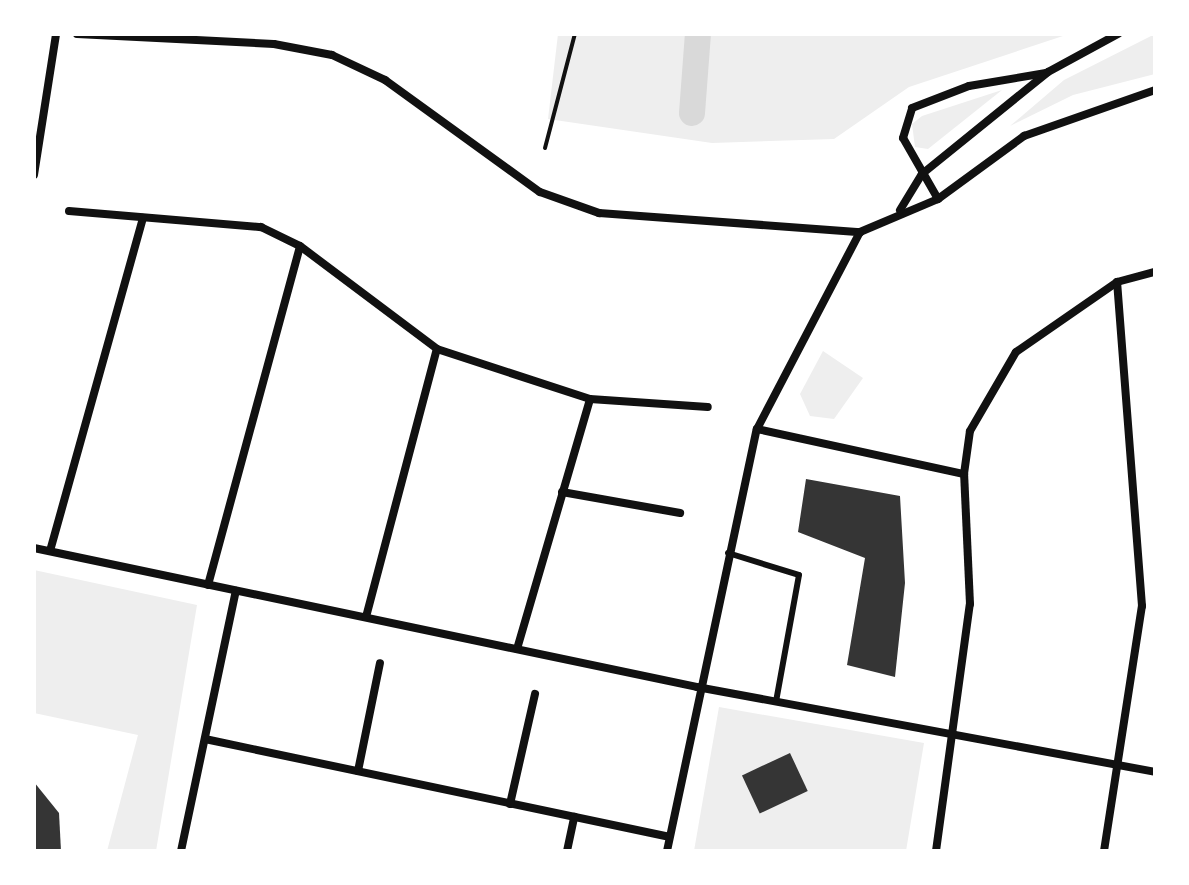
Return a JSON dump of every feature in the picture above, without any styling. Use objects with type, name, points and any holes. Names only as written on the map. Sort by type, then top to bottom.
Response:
[{"type":"street","points":[[34,175],[56,34]]},
{"type":"street","points":[[77,34],[332,55],[385,80],[540,192],[599,213],[860,232],[900,210],[938,199],[1024,136],[1155,90]]},
{"type":"street","points":[[900,210],[922,174],[1048,72],[1118,34]]},
{"type":"street","points":[[938,199],[903,138],[912,108],[1002,77],[1048,72]]},
{"type":"street","points":[[69,211],[261,227],[300,246],[437,349],[590,399],[708,407]]},
{"type":"street","points":[[50,551],[143,218]]},
{"type":"street","points":[[667,851],[697,687],[757,429],[860,232]]},
{"type":"street","points":[[208,585],[300,246]]},
{"type":"street","points":[[936,851],[957,735],[970,590],[964,474],[976,419],[1016,352],[1117,282],[1155,272]]},
{"type":"street","points":[[1104,851],[1142,606],[1117,282]]},
{"type":"street","points":[[366,617],[437,349]]},
{"type":"street","points":[[517,649],[590,399]]},
{"type":"street","points":[[757,429],[964,474]]},
{"type":"street","points":[[562,492],[680,513]]},
{"type":"street","points":[[34,548],[697,687],[1155,772]]},
{"type":"street","points":[[181,851],[236,591]]},
{"type":"street","points":[[358,771],[380,663]]},
{"type":"street","points":[[510,804],[535,694]]},
{"type":"street","points":[[205,739],[669,837]]},
{"type":"street","points":[[567,851],[574,817]]},
{"type":"lane","points":[[728,553],[799,575],[776,701]]},
{"type":"path","points":[[545,148],[575,34]]},
{"type":"shaded area","points":[[558,34],[1069,34],[909,87],[834,139],[712,143],[548,119]]},
{"type":"shaded area","points":[[1155,34],[1155,74],[1073,95],[1010,126],[1064,80]]},
{"type":"shaded area","points":[[1002,90],[928,149],[915,147],[912,124],[922,116]]},
{"type":"shaded area","points":[[823,351],[863,378],[834,419],[810,416],[800,394]]},
{"type":"shaded area","points":[[34,570],[197,605],[156,851],[107,851],[138,735],[34,713]]},
{"type":"shaded area","points":[[719,707],[924,743],[906,851],[694,851]]},
{"type":"building","points":[[806,479],[900,496],[905,583],[895,677],[847,665],[865,558],[798,532]]},
{"type":"building","points":[[790,753],[808,791],[760,813],[742,775]]},
{"type":"building","points":[[34,782],[59,813],[61,851],[34,851]]},
{"type":"waterway","points":[[692,113],[698,34]]}]
